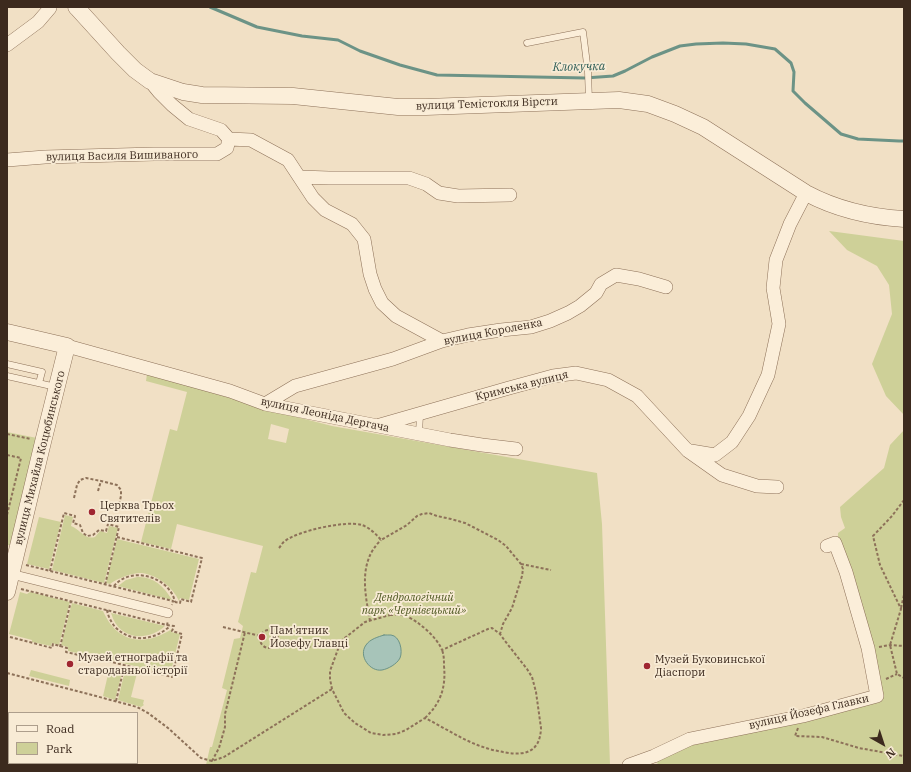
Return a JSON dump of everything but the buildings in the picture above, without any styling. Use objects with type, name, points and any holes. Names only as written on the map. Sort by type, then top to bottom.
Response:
[{"type":"street","points":[[7,45],[38,22],[49,7]]},
{"type":"street","name":"вулиця Темістокля Вірсти","points":[[76,7],[135,70],[150,81],[183,92],[202,95],[293,96],[398,107],[426,107],[588,94],[648,104],[703,127],[817,199],[850,211],[904,219]]},
{"type":"street","points":[[150,81],[168,101],[189,119],[221,130],[228,139],[251,140],[288,160],[313,198],[325,210],[352,224],[364,239],[370,274],[375,290],[382,303],[396,316],[442,341]]},
{"type":"street","name":"вулиця Василя Вишиваного","points":[[7,160],[45,156],[217,154],[227,148],[228,139]]},
{"type":"street","points":[[300,178],[409,178],[426,184],[439,193],[458,196],[510,195]]},
{"type":"street","points":[[688,451],[715,455],[732,442],[749,416],[765,382],[768,375],[779,324],[773,288],[776,260],[790,224],[806,193]]},
{"type":"street","name":"вулиця Короленка","points":[[265,404],[295,386],[392,359],[442,341],[468,335],[530,327],[550,321],[580,306],[596,293],[601,284],[616,274],[666,287]]},
{"type":"street","points":[[7,332],[67,346]]},
{"type":"street","name":"вулиця Михайла Коцюбинського","points":[[7,592],[14,570],[43,442],[67,346]]},
{"type":"street","name":"вулиця Леоніда Дергача","points":[[67,346],[230,391],[265,404],[482,446],[516,449]]},
{"type":"street","name":"Кримська вулиця","points":[[377,426],[553,376],[576,373],[608,380],[637,396],[688,451],[722,475],[757,486],[777,487]]},
{"type":"street","name":"вулиця Йозефа Главки","points":[[629,765],[654,756],[690,739],[803,716],[876,696],[868,648],[846,572],[835,543],[827,546]]},
{"type":"street","points":[[14,570],[168,613]]},
{"type":"lane","points":[[527,43],[583,32],[588,72],[588,94]]},
{"type":"lane","points":[[7,364],[42,372],[39,383]]},
{"type":"lane","points":[[7,376],[57,388]]},
{"type":"lane","points":[[419,434],[420,414]]},
{"type":"path","points":[[7,434],[43,442]]},
{"type":"path","points":[[7,455],[21,458],[7,515]]},
{"type":"path","points":[[74,498],[77,485],[80,480],[86,478],[101,481],[117,485],[121,490],[118,509]]},
{"type":"path","points":[[98,491],[101,481]]},
{"type":"path","points":[[901,609],[880,565],[873,536],[892,516],[904,500]]},
{"type":"path","points":[[370,621],[364,576],[369,555],[376,544],[381,540],[407,525],[417,516],[429,513],[465,523],[484,532],[506,546],[521,564],[523,569],[518,588],[512,608],[500,634]]},
{"type":"path","points":[[14,570],[50,571],[105,584],[119,527],[108,524],[106,531],[99,530],[93,535],[88,536],[83,533],[80,525],[73,523],[75,516],[64,514],[50,571]]},
{"type":"path","points":[[279,548],[285,541],[314,529],[347,523],[363,525],[370,529],[381,540]]},
{"type":"path","points":[[10,637],[52,648],[53,644],[67,648],[66,652],[172,677],[182,634],[172,631],[174,626],[168,625],[161,633],[151,637],[137,638],[129,636],[116,628],[110,619],[107,610],[110,598],[113,587],[118,582],[135,575],[142,575],[163,584],[172,593],[174,602],[180,603],[180,599],[191,602],[202,558],[117,537]]},
{"type":"path","points":[[521,564],[551,570]]},
{"type":"path","points":[[904,595],[890,645],[898,674],[904,678]]},
{"type":"path","points":[[60,647],[71,601]]},
{"type":"path","points":[[390,615],[405,616],[417,622],[429,632],[442,650],[445,673],[444,686],[435,707],[425,718],[406,730],[396,734],[383,735],[371,733],[355,723],[344,713],[332,689],[330,671],[339,643],[342,639],[363,624],[370,621],[390,615]]},
{"type":"path","points":[[223,627],[260,636]]},
{"type":"path","points":[[425,718],[482,747],[507,753],[523,754],[532,749],[539,741],[541,735],[532,677],[500,634],[492,628],[488,629],[442,650]]},
{"type":"path","points":[[265,630],[271,630],[278,636],[278,641],[272,647],[266,648],[261,644],[260,636],[265,630]]},
{"type":"path","points":[[212,761],[219,748],[225,726],[225,714],[245,632]]},
{"type":"path","points":[[278,641],[306,647],[327,646],[338,648]]},
{"type":"path","points":[[868,648],[890,645],[904,646]]},
{"type":"path","points":[[116,701],[124,668]]},
{"type":"path","points":[[7,673],[137,707],[148,713],[172,731],[201,758],[212,761],[224,757],[332,689]]},
{"type":"path","points":[[803,716],[795,736],[822,737],[859,748],[904,756]]},
{"type":"green space","points":[[829,231],[904,241],[904,415],[886,396],[872,364],[892,314],[889,285],[877,266],[847,250]]},
{"type":"green space","name":"Дендрологічний парк «Чернівецький»","points":[[147,374],[332,426],[597,473],[602,524],[610,765],[206,765],[227,690],[222,688],[234,639],[240,638],[243,626],[238,622],[251,572],[256,573],[263,546],[177,524],[171,549],[141,542],[170,429],[177,431],[187,392],[146,381]],"holes":[[[271,424],[289,429],[286,443],[268,439]]]},
{"type":"green space","points":[[904,430],[904,765],[658,765],[656,760],[690,744],[881,698],[838,541],[838,533],[845,528],[841,517],[840,507],[884,468],[890,445]]},
{"type":"green space","points":[[7,432],[37,438],[13,545],[7,545]]},
{"type":"green space","points":[[65,515],[73,517],[71,526],[85,536],[91,538],[95,537],[100,531],[107,533],[109,526],[118,528],[104,583],[52,570]]},
{"type":"green space","points":[[39,517],[61,522],[49,569],[27,564]]},
{"type":"green space","points":[[117,539],[199,559],[189,600],[180,598],[179,601],[173,591],[164,582],[148,574],[135,573],[110,584],[106,583]]},
{"type":"green space","points":[[137,577],[148,578],[158,583],[172,600],[118,586],[126,580]]},
{"type":"green space","points":[[20,592],[27,594],[30,592],[70,602],[59,645],[52,643],[51,646],[32,642],[32,640],[9,634]]},
{"type":"green space","points":[[72,603],[103,611],[109,622],[116,630],[124,636],[132,639],[142,640],[151,638],[162,635],[172,629],[171,632],[180,634],[170,675],[87,654],[68,651],[68,647],[61,645]]},
{"type":"green space","points":[[111,613],[165,626],[150,635],[134,636],[126,633],[120,628],[115,622]]},
{"type":"green space","points":[[110,666],[123,669],[115,700],[103,696]]},
{"type":"green space","points":[[31,670],[70,680],[69,686],[29,676]]},
{"type":"green space","points":[[125,670],[137,673],[131,697],[144,700],[144,705],[141,707],[118,700]]},
{"type":"shaded area","points":[[384,635],[391,635],[397,638],[401,648],[401,655],[399,660],[392,666],[378,670],[366,662],[363,654],[366,645],[370,641]]},
{"type":"waterway","name":"Клокучка","points":[[210,7],[257,27],[302,36],[338,40],[360,51],[400,65],[437,75],[585,78],[613,76],[652,57],[680,46],[723,43],[746,44],[775,49],[791,63],[794,72],[793,91],[841,134],[858,139],[904,141]]},
{"type":"place","name":"Церква Трьох Святителів","points":[[92,512]]},
{"type":"place","name":"Пам'ятник Йозефу Главці","points":[[262,637]]},
{"type":"place","name":"Музей етнографії та стародавньої історії","points":[[70,664]]},
{"type":"place","name":"Музей Буковинської Діаспори","points":[[647,666]]}]
